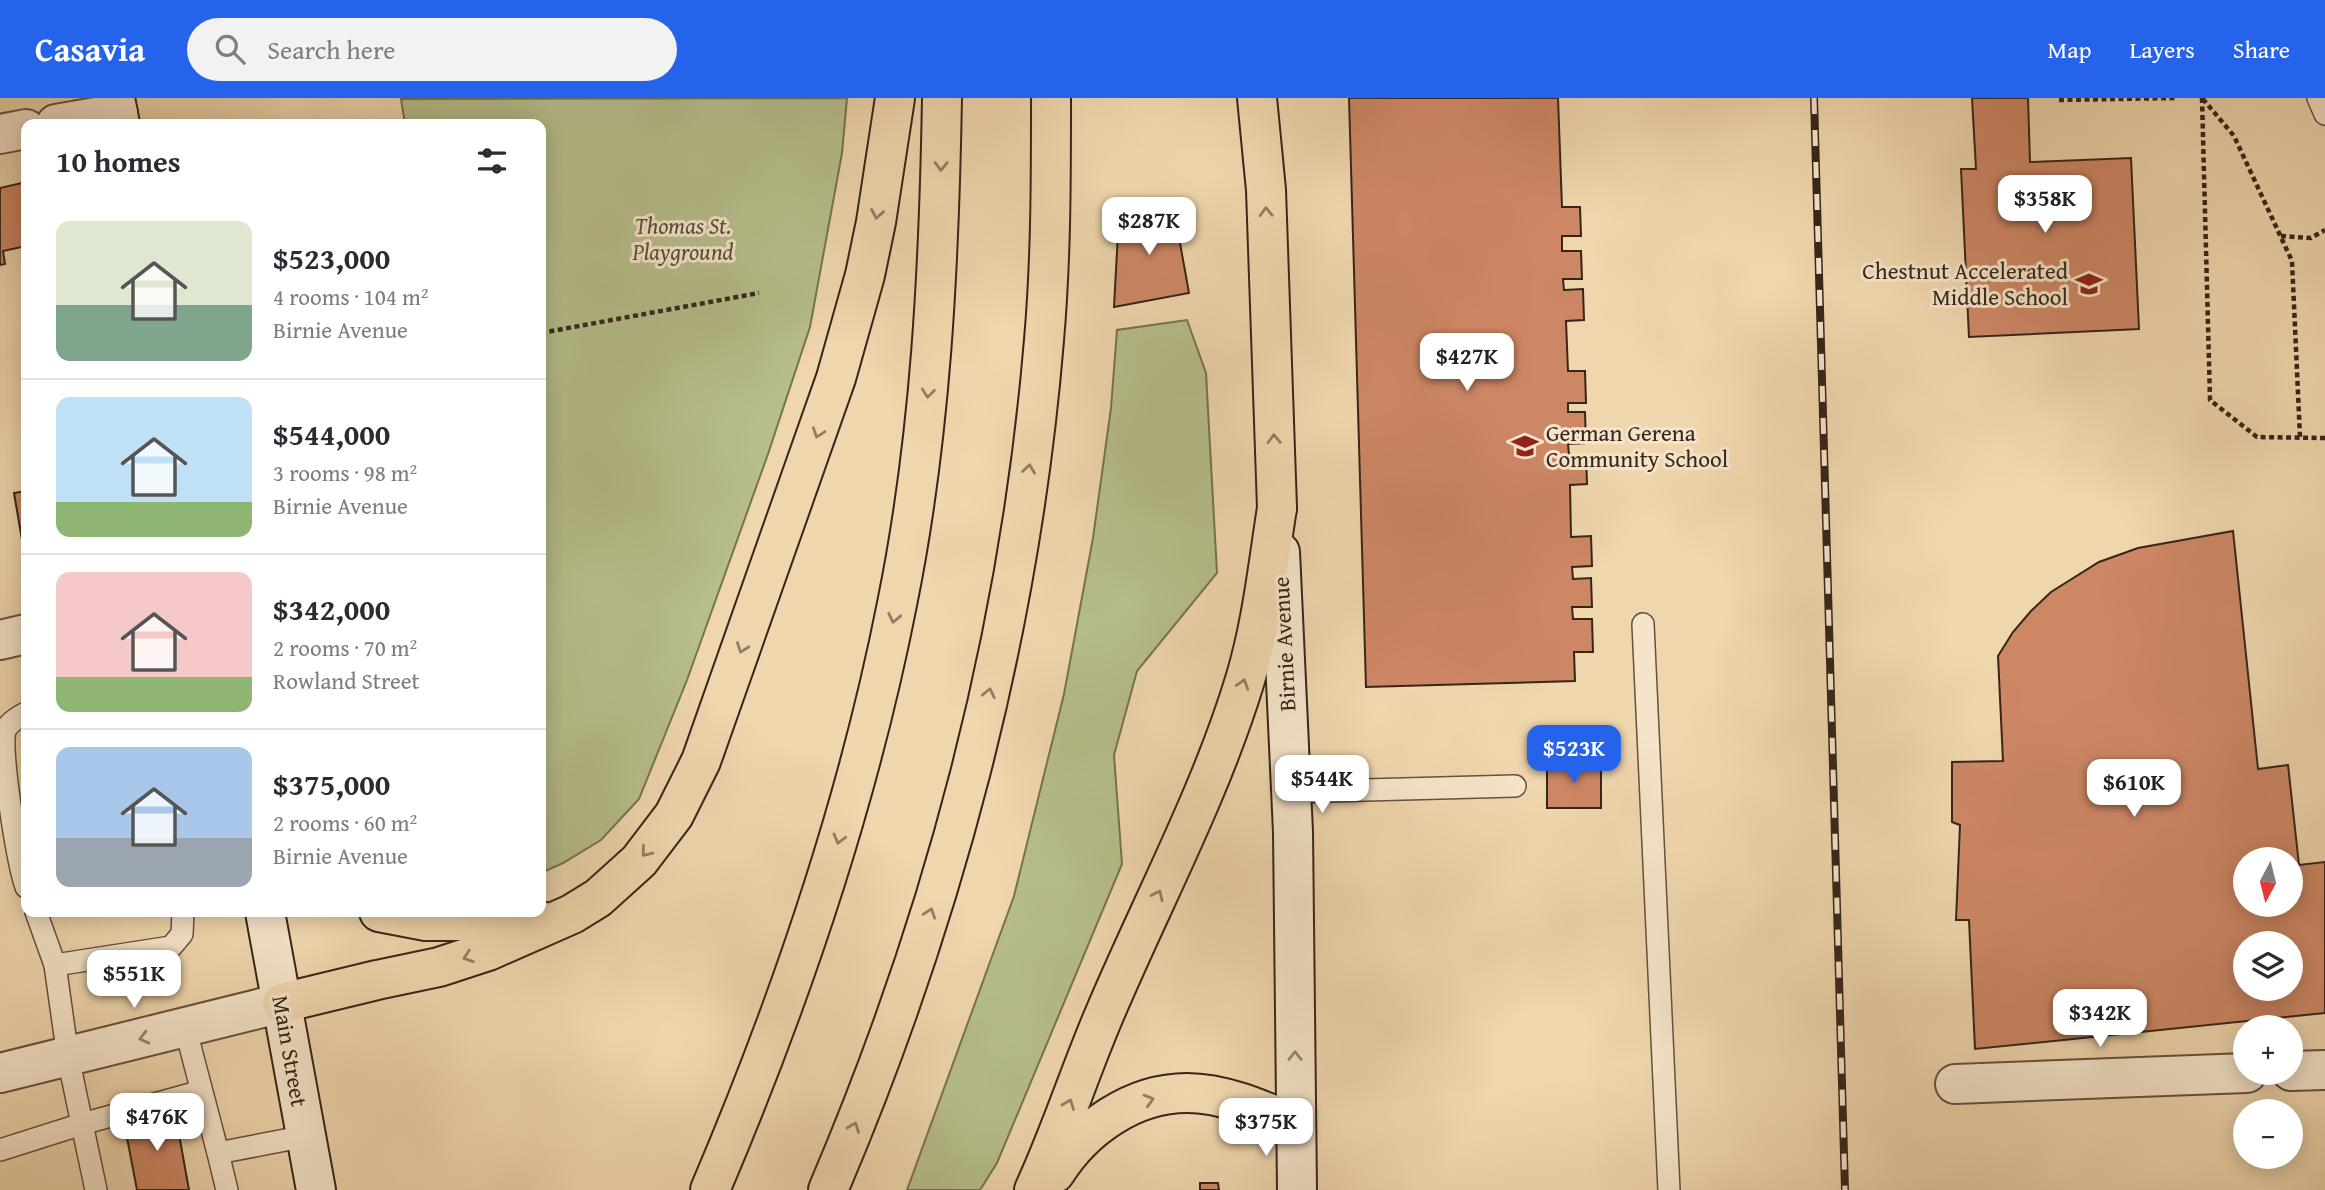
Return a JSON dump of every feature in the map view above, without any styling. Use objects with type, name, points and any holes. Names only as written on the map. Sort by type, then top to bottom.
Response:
[{"type":"main road","points":[[0,1073],[439,967],[488,951],[572,914],[598,898],[639,861],[674,815],[701,761],[808,463],[848,339],[876,222],[895,98]]},
{"type":"main road","points":[[710,1190],[791,988],[834,860],[870,729],[898,602],[920,465],[931,362],[939,248],[942,98]]},
{"type":"main road","points":[[828,1190],[899,1009],[943,874],[978,742],[1007,605],[1029,471],[1044,342],[1051,189],[1051,98]]},
{"type":"main road","name":"Birnie Avenue","points":[[1258,98],[1266,190],[1277,508],[1293,832],[1297,1190]]},
{"type":"main road","points":[[82,119],[118,112]]},
{"type":"main road","points":[[0,134],[21,131]]},
{"type":"main road","points":[[1034,1190],[1104,1014],[1173,863],[1234,714],[1259,621],[1277,508]]},
{"type":"main road","points":[[0,640],[21,635]]},
{"type":"main road","name":"Main Street","points":[[266,917],[317,1190]]},
{"type":"main road","points":[[405,917],[426,921],[524,919],[554,922]]},
{"type":"main road","points":[[2303,1071],[2325,1070]]},
{"type":"main road","points":[[1955,1084],[2233,1074]]},
{"type":"main road","points":[[1045,1190],[1062,1162],[1086,1134],[1113,1114],[1147,1100],[1187,1093],[1203,1094],[1256,1109],[1295,1124]]},
{"type":"lane","points":[[2318,98],[2325,114]]},
{"type":"lane","points":[[1643,624],[1669,1190]]},
{"type":"lane","points":[[21,716],[4,732],[2,771],[21,872]]},
{"type":"lane","points":[[1291,792],[1515,786]]},
{"type":"lane","points":[[38,917],[55,965],[68,1057],[96,1190]]},
{"type":"lane","points":[[55,965],[171,947],[182,934],[183,917]]},
{"type":"lane","points":[[186,1027],[227,1190]]},
{"type":"lane","points":[[0,1150],[201,1091]]},
{"type":"lane","points":[[218,1153],[306,1136]]},
{"type":"path","points":[[2059,100],[2177,98]]},
{"type":"path","points":[[2202,98],[2234,136],[2292,261],[2300,437]]},
{"type":"path","points":[[2202,98],[2210,400],[2256,437],[2325,438]]},
{"type":"path","points":[[2281,236],[2311,238],[2325,230]]},
{"type":"path","points":[[546,332],[759,293]]},
{"type":"green space","name":"Thomas St. Playground","points":[[847,98],[842,153],[810,327],[768,454],[687,680],[639,799],[601,840],[546,871],[546,119],[404,119],[401,99]]},
{"type":"green space","points":[[1187,320],[1206,373],[1217,573],[1137,671],[1114,755],[1122,864],[997,1163],[980,1190],[907,1190],[1014,896],[1064,694],[1093,538],[1111,408],[1117,330]]},
{"type":"building","points":[[1349,98],[1558,98],[1562,207],[1580,207],[1581,236],[1562,236],[1562,251],[1581,251],[1582,279],[1563,279],[1564,290],[1583,289],[1584,320],[1566,321],[1568,371],[1585,371],[1586,403],[1568,403],[1568,412],[1585,412],[1586,443],[1568,444],[1569,455],[1586,455],[1587,484],[1570,485],[1571,537],[1591,536],[1592,566],[1572,567],[1573,579],[1591,578],[1592,607],[1572,607],[1573,619],[1592,619],[1593,652],[1574,652],[1575,681],[1366,687]]},
{"type":"building","points":[[1972,98],[2028,98],[2030,162],[2131,158],[2139,329],[1969,337],[1961,169],[1976,169]]},
{"type":"building","points":[[21,183],[21,247],[3,251],[5,264],[0,265],[0,188]]},
{"type":"building","points":[[1173,204],[1189,293],[1114,307],[1119,214]]},
{"type":"building","points":[[21,492],[21,534],[14,493]]},
{"type":"building","points":[[2233,531],[2258,769],[2288,765],[2297,847],[2233,847],[2233,917],[2303,917],[2303,865],[2325,862],[2325,1013],[2233,1015],[2233,1022],[1975,1049],[1969,920],[1956,920],[1960,825],[1952,822],[1952,762],[2003,761],[1998,656],[2013,632],[2051,592],[2099,562],[2138,548]]},
{"type":"building","points":[[1547,762],[1601,762],[1601,808],[1547,808]]},
{"type":"building","points":[[175,1112],[189,1190],[137,1190],[124,1122]]},
{"type":"building","points":[[1200,1183],[1218,1183],[1219,1190],[1200,1190]]},
{"type":"railway","points":[[1814,98],[1845,1190]]},
{"type":"place","name":"Chestnut Accelerated Middle School","points":[[2089,284]]},
{"type":"place","name":"German Gerena Community School","points":[[1525,446]]}]
